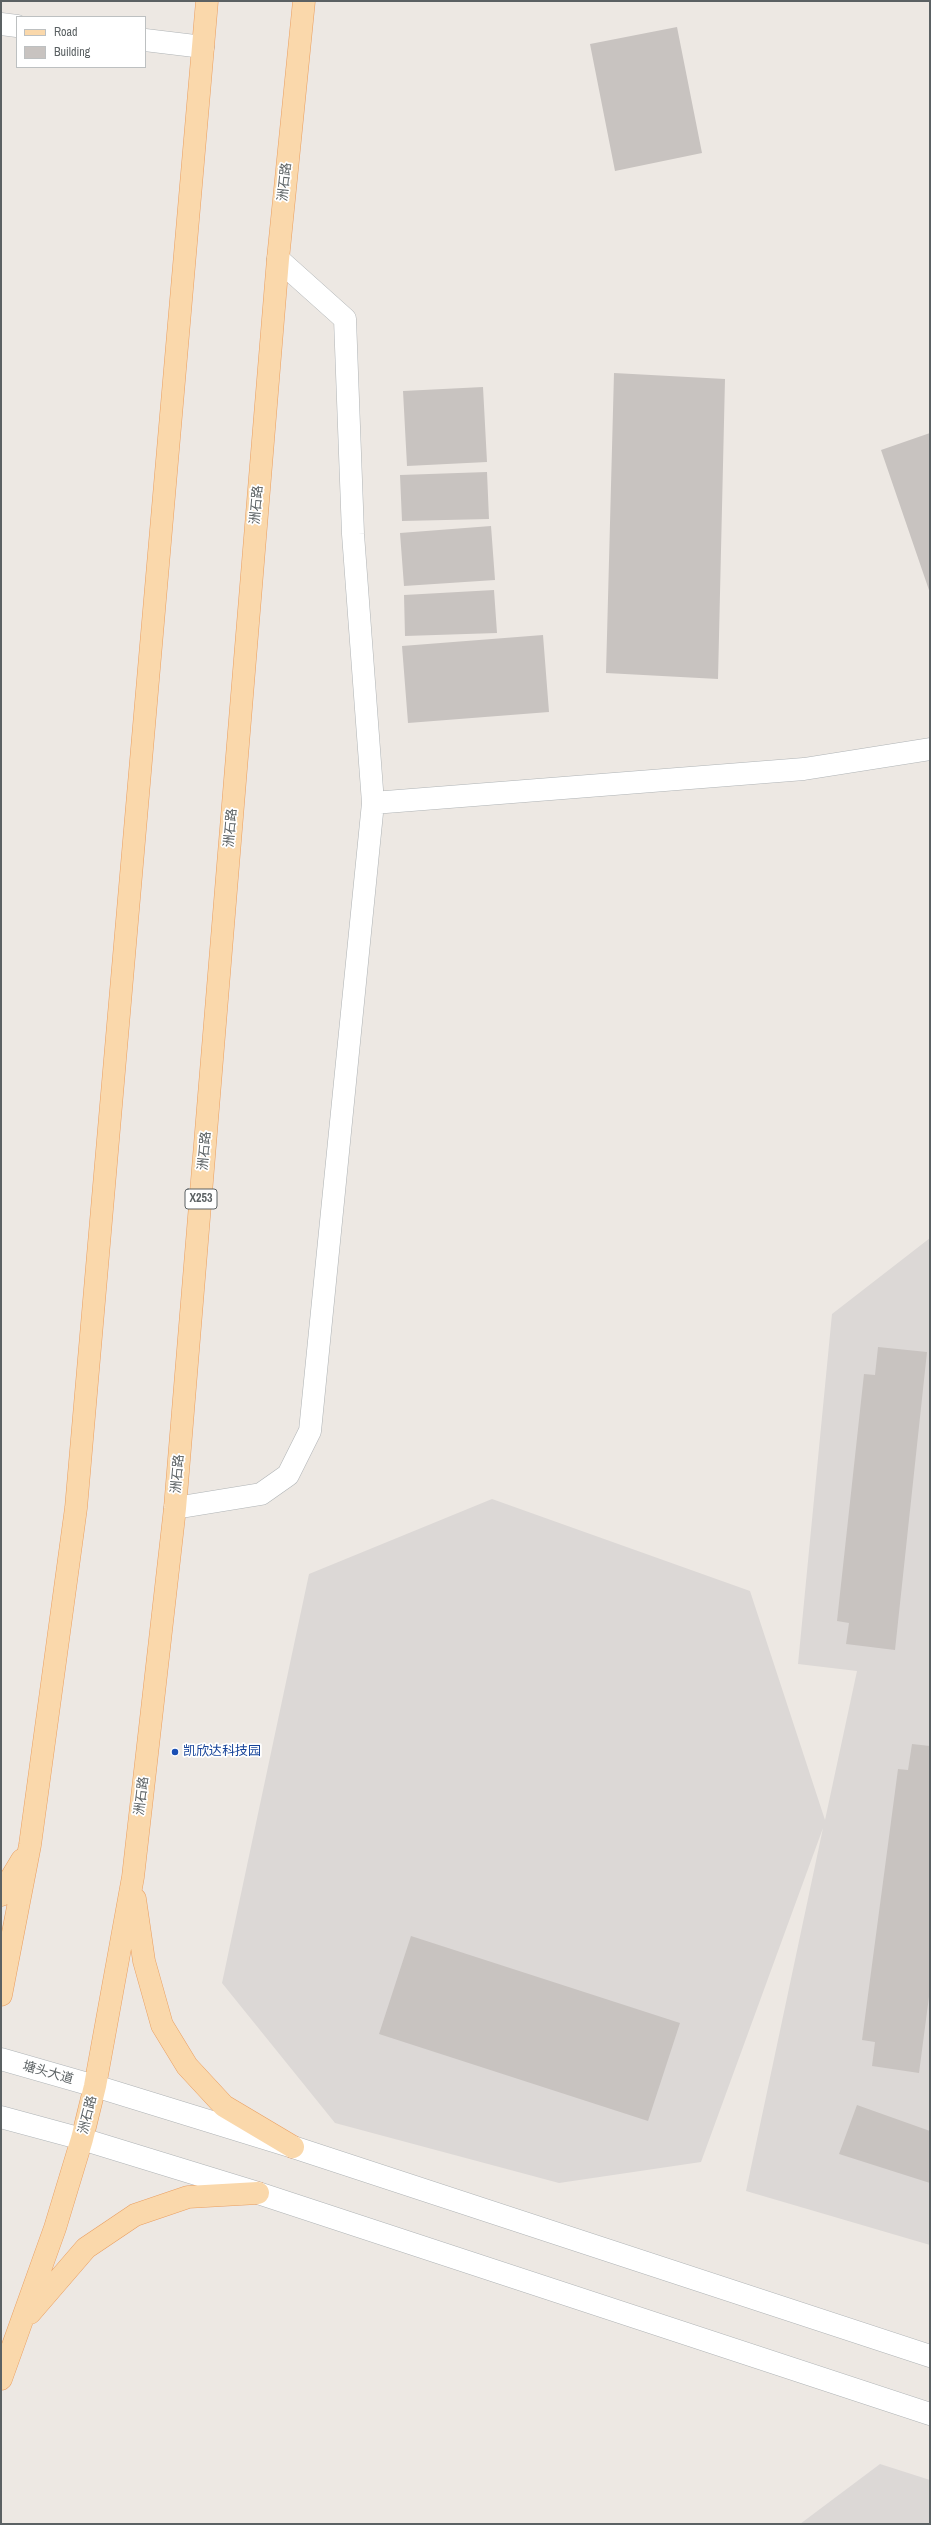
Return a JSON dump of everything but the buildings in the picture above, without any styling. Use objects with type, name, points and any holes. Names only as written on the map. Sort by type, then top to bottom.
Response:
[{"type":"main road","points":[[1,1996],[30,1845],[76,1508],[207,1]]},
{"type":"main road","name":"洲石路","points":[[1,2379],[55,2228],[82,2139],[95,2086],[133,1877],[175,1508],[278,259],[304,1]]},
{"type":"main road","points":[[1,1895],[30,1845]]},
{"type":"main road","points":[[133,1877],[144,1961],[162,2025],[170,2039],[187,2066],[224,2106],[294,2147]]},
{"type":"main road","points":[[23,2321],[86,2248],[135,2215],[188,2197],[258,2193]]},
{"type":"street","points":[[1,24],[16,26]]},
{"type":"street","points":[[146,40],[203,47]]},
{"type":"street","points":[[175,1508],[261,1494],[288,1475],[310,1431],[373,804],[354,534],[345,319],[278,259]]},
{"type":"street","points":[[373,804],[804,769],[930,749]]},
{"type":"street","name":"塘头大道","points":[[1,2059],[294,2147],[930,2356]]},
{"type":"street","points":[[1,2117],[82,2139],[258,2193],[930,2414]]},
{"type":"shaded area","points":[[930,1238],[930,2245],[746,2191],[823,1828],[701,2162],[559,2183],[335,2123],[222,1983],[309,1574],[492,1499],[750,1591],[825,1820],[857,1671],[798,1664],[832,1314]]},
{"type":"shaded area","points":[[880,2464],[930,2480],[930,2524],[800,2524]]},
{"type":"place","name":"凯欣达科技园","points":[[175,1752]]}]
